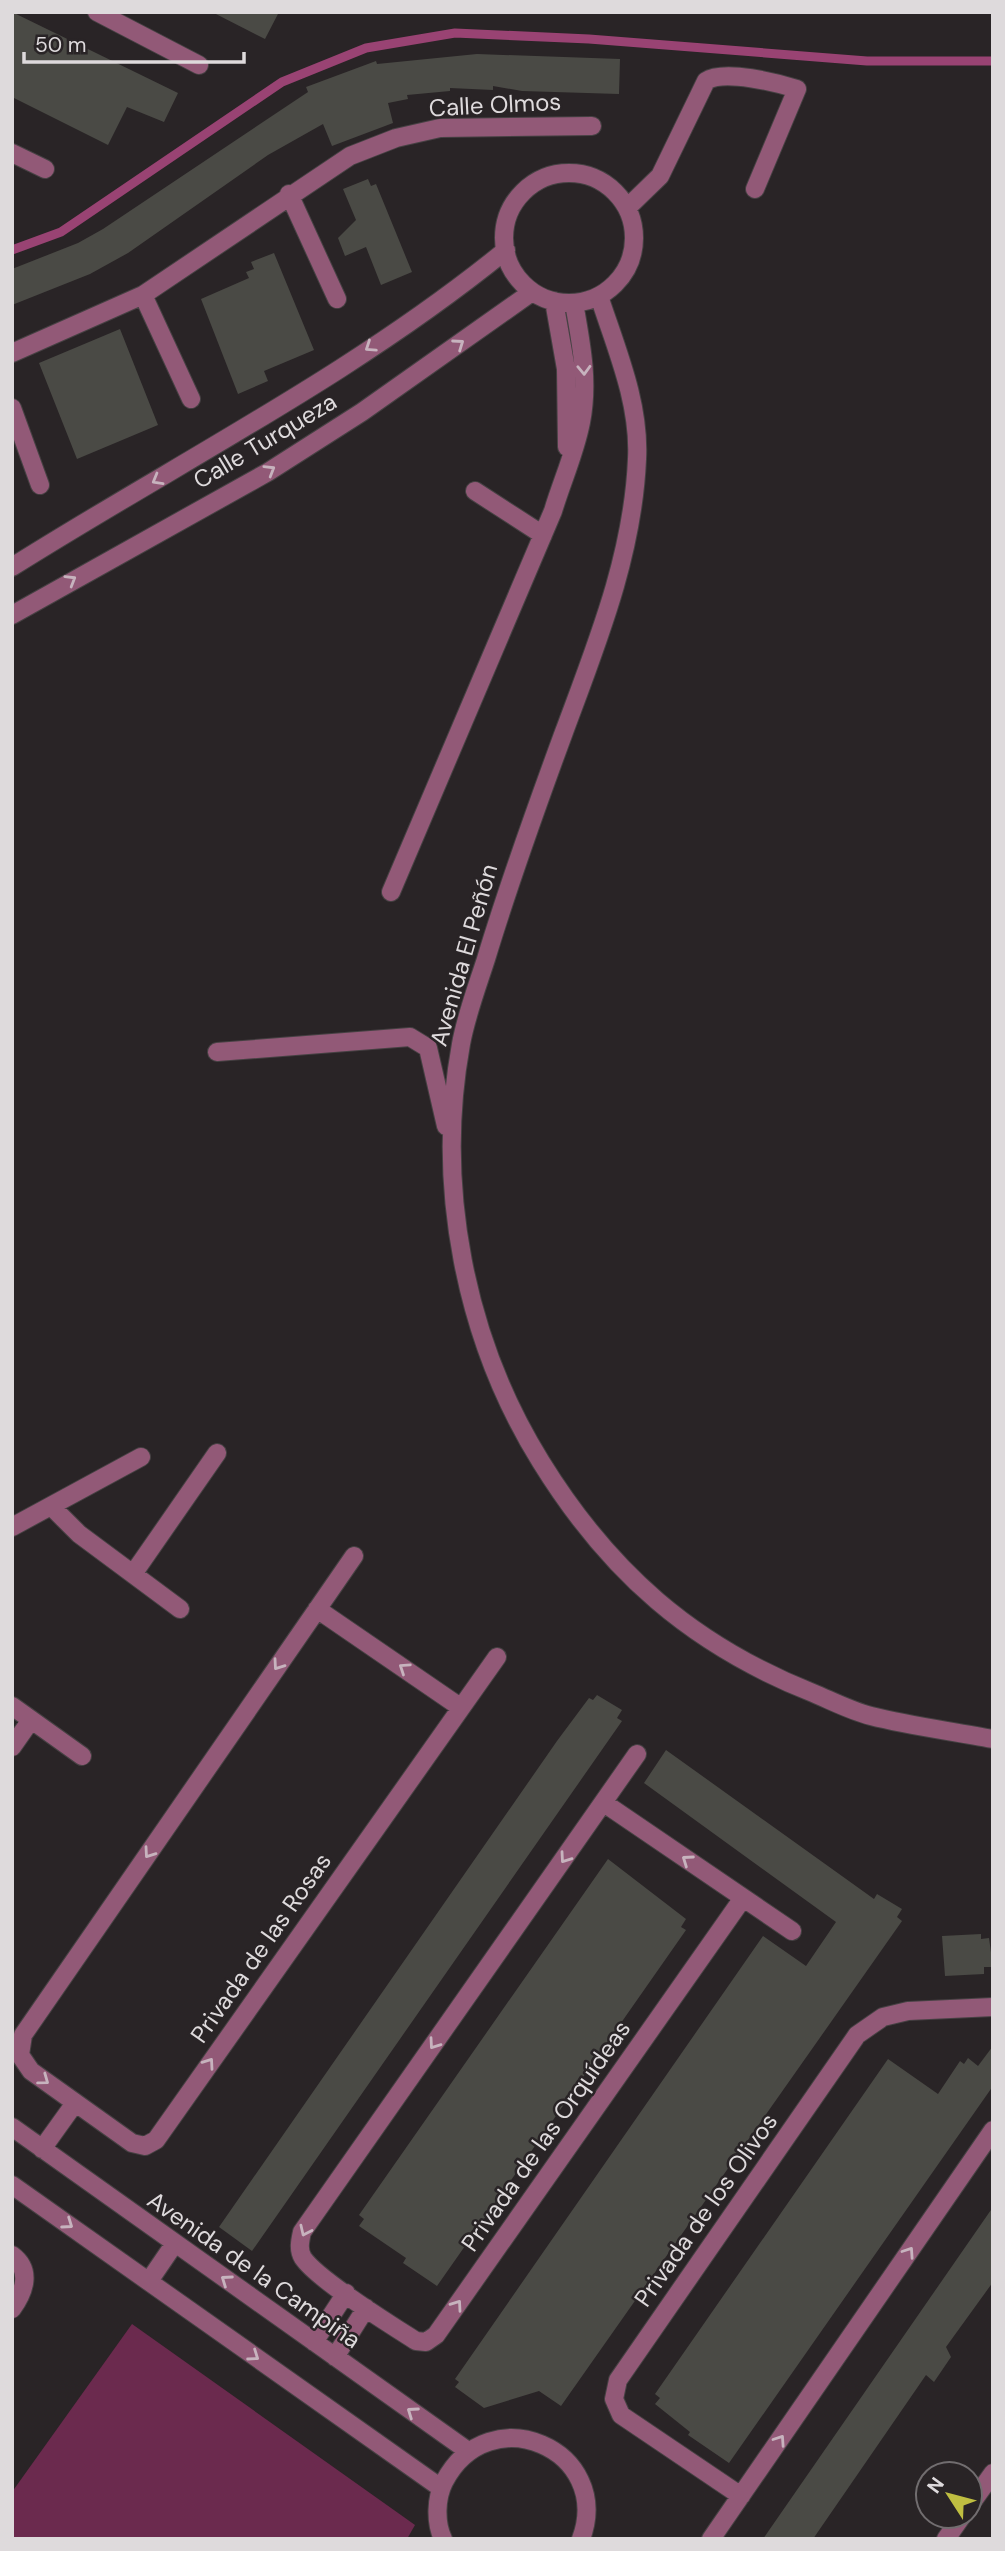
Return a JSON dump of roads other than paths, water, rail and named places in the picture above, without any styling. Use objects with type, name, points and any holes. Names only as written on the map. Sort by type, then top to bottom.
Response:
[{"type":"street","points":[[97,12],[199,65]]},
{"type":"street","points":[[627,208],[660,176],[706,81],[718,76],[771,81],[797,89],[755,189]]},
{"type":"street","name":"Calle Olmos","points":[[12,353],[143,295],[289,194],[350,156],[396,138],[429,131],[494,126],[592,127]]},
{"type":"street","points":[[12,153],[45,169]]},
{"type":"street","points":[[579,174],[598,180],[614,192],[627,208],[634,237],[631,258],[615,284],[599,296],[574,303],[554,301],[532,292],[512,269],[506,250],[505,230],[511,210],[530,187],[548,177],[579,174]]},
{"type":"street","points":[[289,194],[337,299]]},
{"type":"street","name":"Calle Turqueza","points":[[12,567],[243,431],[470,279],[506,250]]},
{"type":"street","name":"Calle Turqueza","points":[[12,615],[268,472],[362,412],[532,292]]},
{"type":"street","points":[[143,295],[191,399]]},
{"type":"street","name":"Avenida El Peñón","points":[[599,296],[633,404],[638,456],[628,536],[608,614],[515,864],[462,1039],[450,1147],[457,1229],[477,1325],[514,1419],[568,1506],[625,1573],[689,1629],[771,1676],[868,1716],[993,1739]]},
{"type":"street","points":[[554,301],[566,369],[568,403],[564,475]]},
{"type":"street","points":[[391,892],[543,535],[573,453],[585,395],[584,362],[574,303]]},
{"type":"street","points":[[12,408],[40,485]]},
{"type":"street","points":[[475,491],[543,535]]},
{"type":"street","points":[[217,1052],[410,1037],[428,1048],[450,1147]]},
{"type":"street","points":[[133,1574],[217,1453]]},
{"type":"street","points":[[12,1527],[141,1457]]},
{"type":"street","points":[[51,1506],[79,1534],[180,1609]]},
{"type":"street","name":"Privada de las Rosas","points":[[354,1556],[23,2035],[20,2055],[31,2071],[75,2103],[132,2143],[145,2146],[156,2140],[497,1657]]},
{"type":"street","points":[[317,1609],[460,1707]]},
{"type":"street","points":[[12,1706],[82,1756]]},
{"type":"street","points":[[12,1747],[31,1720]]},
{"type":"street","name":"Privada de las Orquídeas","points":[[637,1754],[302,2232],[299,2246],[303,2259],[366,2308],[416,2341],[426,2342],[436,2335],[743,1898]]},
{"type":"street","points":[[604,1802],[792,1931]]},
{"type":"street","name":"Privada de los Olivos","points":[[741,2496],[621,2415],[614,2399],[618,2380],[857,2035],[883,2017],[908,2011],[993,2007]]},
{"type":"street","points":[[42,2148],[75,2103]]},
{"type":"street","name":"Avenida de la Campiña","points":[[12,2127],[467,2451]]},
{"type":"street","points":[[711,2539],[993,2130]]},
{"type":"street","points":[[14,2187],[441,2488]]},
{"type":"street","points":[[149,2281],[175,2243]]},
{"type":"street","points":[[12,2255],[21,2262],[26,2279],[21,2296],[12,2309]]},
{"type":"street","points":[[314,2342],[346,2293]]},
{"type":"street","points":[[335,2357],[366,2308]]},
{"type":"street","points":[[443,2539],[437,2510],[441,2488],[451,2468],[467,2451],[502,2437],[521,2437],[540,2442],[556,2451],[570,2464],[586,2498],[583,2538]]},
{"type":"waterway","points":[[12,250],[61,232],[282,82],[366,48],[455,33],[589,39],[867,61],[993,61]]}]
